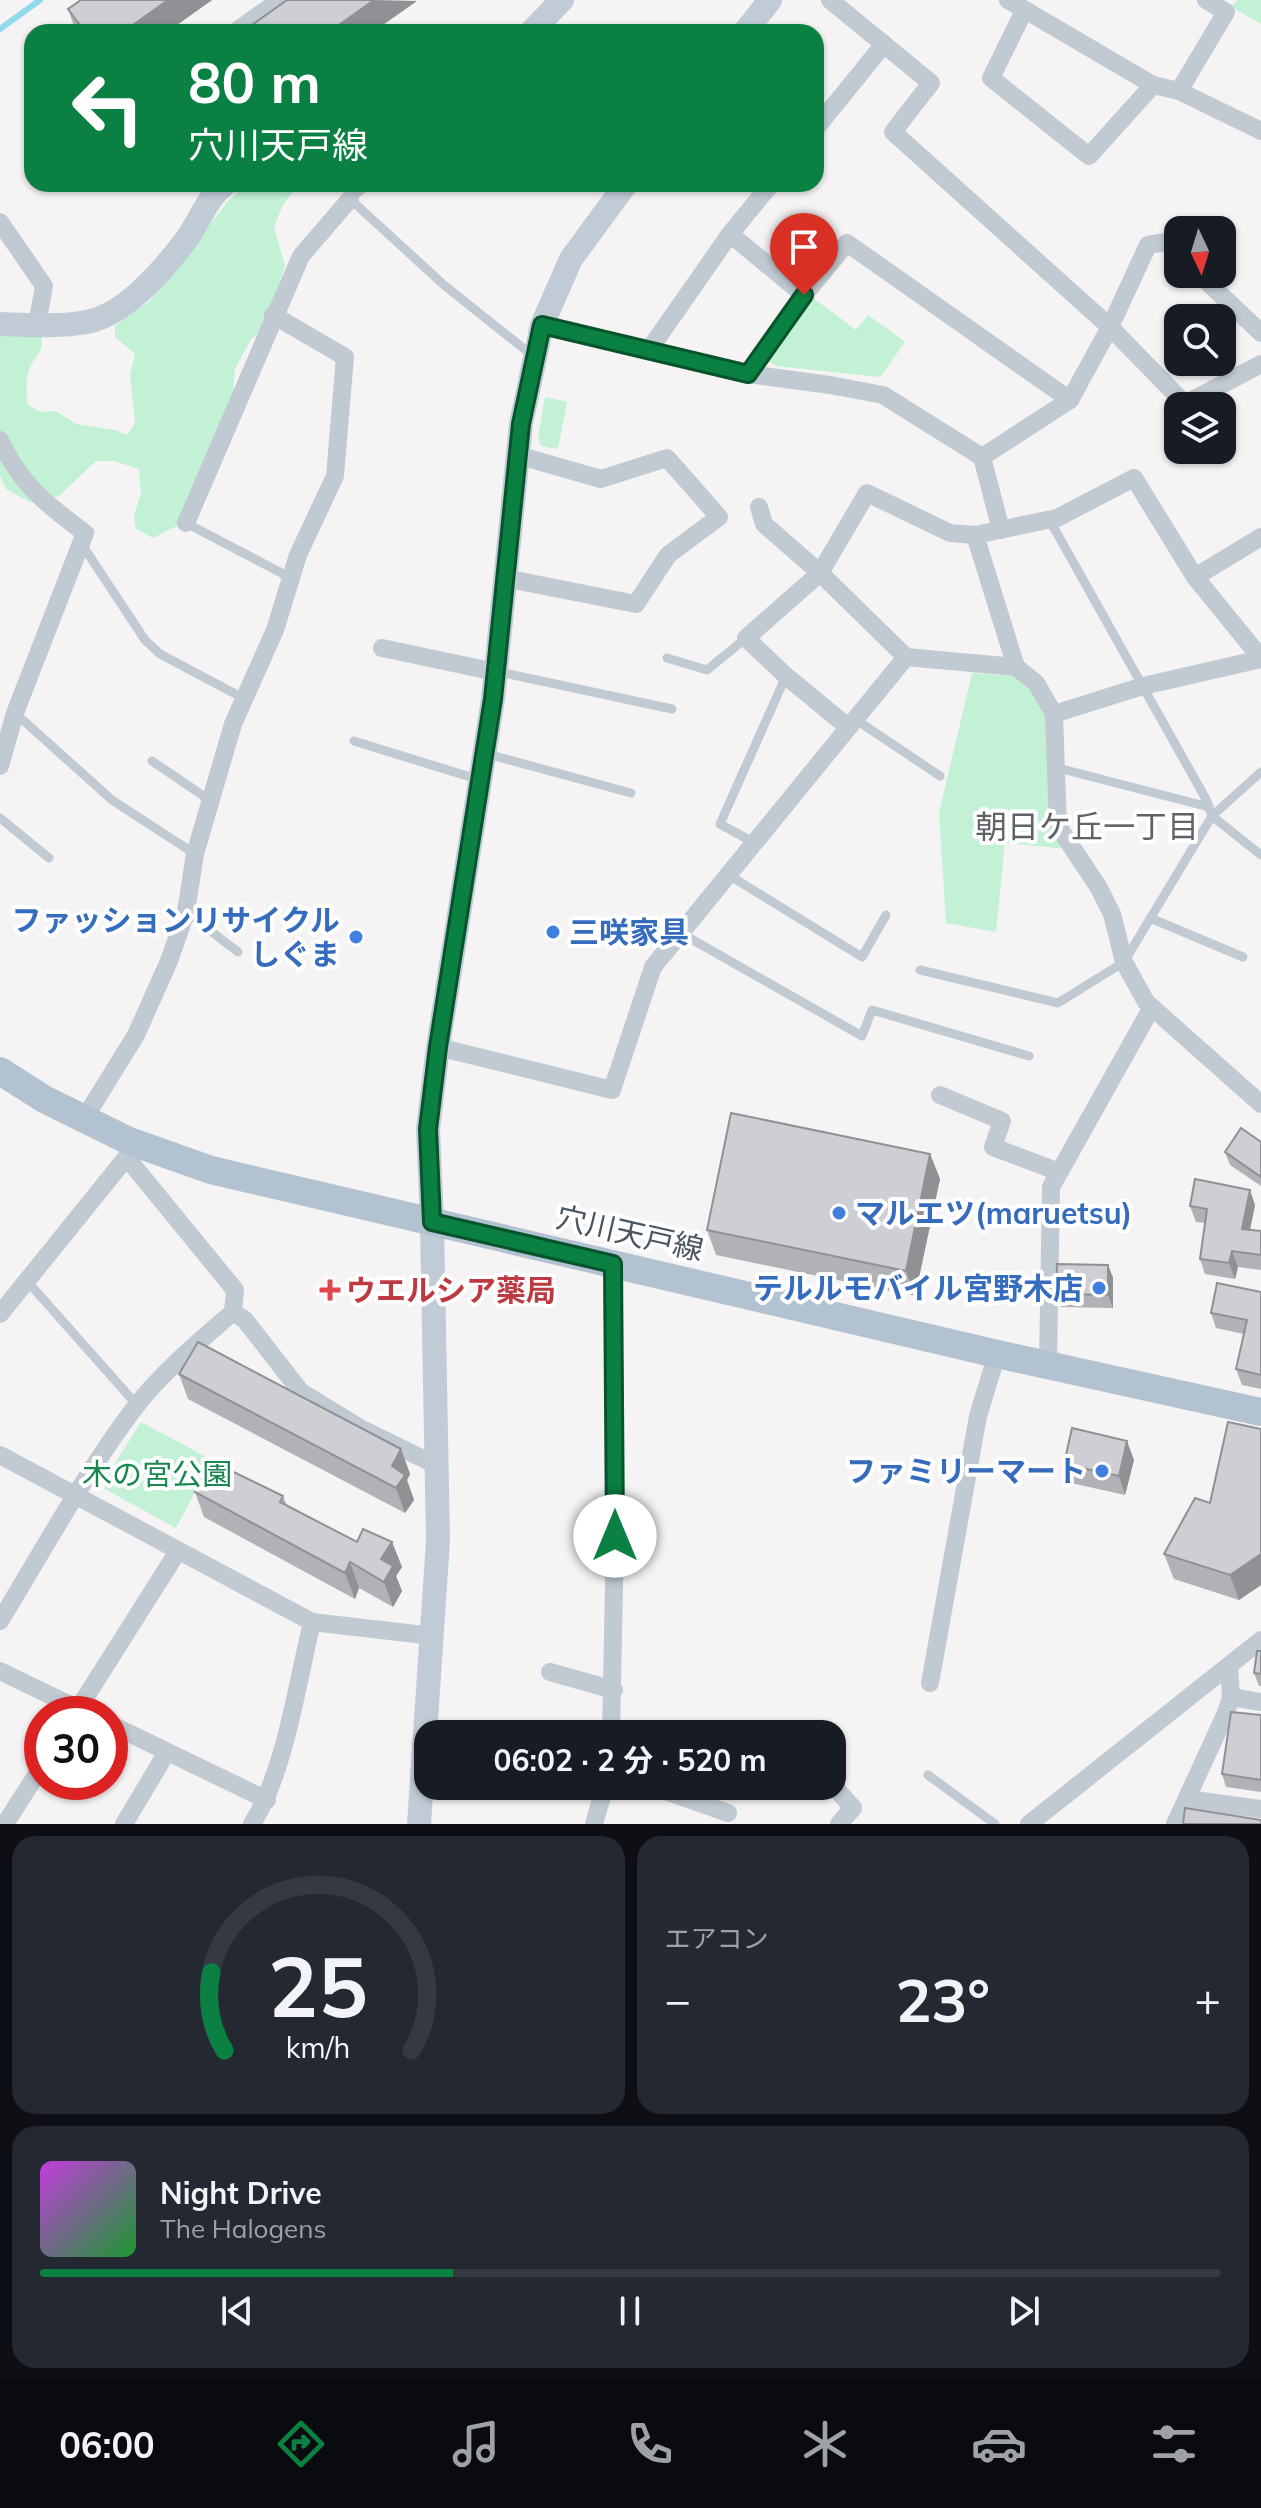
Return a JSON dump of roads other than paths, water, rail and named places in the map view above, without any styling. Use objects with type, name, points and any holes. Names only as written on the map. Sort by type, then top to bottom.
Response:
[{"type":"main road","name":"穴川天戸線","points":[[0,1071],[44,1099],[84,1119],[132,1151],[997,1354],[1261,1412]]},
{"type":"street","points":[[246,24],[280,0]]},
{"type":"street","points":[[539,24],[562,0]]},
{"type":"street","points":[[751,24],[770,0]]},
{"type":"street","points":[[830,0],[931,83],[893,132],[1110,327],[1185,404],[1261,364]]},
{"type":"street","points":[[1008,0],[1153,85],[1179,91],[1261,131]]},
{"type":"street","points":[[1179,91],[1226,12],[1206,0]]},
{"type":"street","points":[[1024,11],[991,78],[1089,156],[1153,85]]},
{"type":"street","points":[[824,118],[884,44]]},
{"type":"street","points":[[0,324],[89,322],[111,312],[136,296],[187,239],[215,192]]},
{"type":"street","points":[[419,1824],[433,1636],[438,1466],[428,1129],[438,1047],[496,672],[521,424],[542,325],[571,259],[620,192]]},
{"type":"street","points":[[649,350],[730,234],[764,192]]},
{"type":"street","points":[[186,523],[301,256],[350,199]]},
{"type":"street","points":[[0,222],[44,286],[37,325]]},
{"type":"street","points":[[730,234],[804,295]]},
{"type":"street","points":[[982,457],[1070,400],[1110,327],[1148,245],[1164,242]]},
{"type":"street","points":[[748,374],[804,295],[847,243],[1070,400]]},
{"type":"street","points":[[1214,288],[1261,333]]},
{"type":"street","points":[[84,1119],[136,1035],[169,961],[186,912],[195,854],[233,724],[275,630],[298,555],[335,476],[345,357],[273,315]]},
{"type":"street","points":[[542,325],[748,374],[883,395],[982,457],[1001,530]]},
{"type":"street","points":[[0,440],[27,485],[46,504],[85,533],[15,713],[0,766]]},
{"type":"street","points":[[504,578],[636,604],[668,555],[719,517],[667,458],[601,479],[517,455]]},
{"type":"street","points":[[851,723],[786,676],[746,638],[820,573],[867,493],[950,533],[975,535],[1049,519],[1134,478],[1195,577],[1261,659],[1143,686],[1054,714]]},
{"type":"street","points":[[759,507],[764,524],[820,573],[906,657],[1016,667],[1036,683],[1054,714],[1058,826],[1099,888],[1112,914],[1124,962],[1146,1002],[1261,1104]]},
{"type":"street","points":[[975,535],[1016,667]]},
{"type":"street","points":[[1195,577],[1261,537]]},
{"type":"street","points":[[382,648],[496,672]]},
{"type":"street","points":[[438,1047],[612,1090],[653,967],[906,657]]},
{"type":"street","points":[[1048,1365],[1051,1187],[1152,1007]]},
{"type":"street","points":[[940,1095],[1002,1121],[993,1147],[1059,1172]]},
{"type":"street","points":[[0,1314],[132,1151],[235,1290],[233,1312],[183,1356],[137,1405],[76,1496],[0,1621]]},
{"type":"street","points":[[612,1720],[613,1264]]},
{"type":"street","points":[[233,1312],[245,1320],[301,1392],[360,1428],[438,1466]]},
{"type":"street","points":[[930,1683],[978,1416],[997,1354]]},
{"type":"street","points":[[0,1455],[312,1622],[433,1636]]},
{"type":"street","points":[[91,1696],[178,1551]]},
{"type":"street","points":[[252,1824],[267,1800],[278,1767],[312,1622]]},
{"type":"street","points":[[1029,1824],[1261,1640]]},
{"type":"street","points":[[1175,1824],[1231,1697],[1229,1667]]},
{"type":"street","points":[[0,1671],[49,1696]]},
{"type":"street","points":[[550,1672],[614,1690]]},
{"type":"street","points":[[1231,1697],[1261,1702]]},
{"type":"street","points":[[128,1733],[267,1800]]},
{"type":"street","points":[[124,1824],[167,1752]]},
{"type":"street","points":[[5,1824],[24,1794]]},
{"type":"street","points":[[1187,1799],[1261,1809]]},
{"type":"street","points":[[594,1824],[601,1800]]},
{"type":"street","points":[[691,1800],[728,1813]]},
{"type":"street","points":[[839,1824],[853,1808],[846,1800]]},
{"type":"lane","points":[[358,192],[350,199],[421,265],[535,358]]},
{"type":"lane","points":[[1049,519],[1211,812],[1261,855]]},
{"type":"lane","points":[[186,523],[291,578]]},
{"type":"lane","points":[[81,543],[160,654],[245,699]]},
{"type":"lane","points":[[667,658],[707,670],[746,638]]},
{"type":"lane","points":[[496,672],[672,709]]},
{"type":"lane","points":[[753,842],[720,824],[786,676]]},
{"type":"lane","points":[[15,713],[112,800],[195,854]]},
{"type":"lane","points":[[851,723],[940,776]]},
{"type":"lane","points":[[354,741],[480,780]]},
{"type":"lane","points":[[484,753],[631,793]]},
{"type":"lane","points":[[152,761],[211,801]]},
{"type":"lane","points":[[1054,767],[1211,812]]},
{"type":"lane","points":[[920,970],[1058,1003],[1124,962],[1211,812],[1261,772]]},
{"type":"lane","points":[[0,818],[49,858]]},
{"type":"lane","points":[[727,874],[862,957],[886,915]]},
{"type":"lane","points":[[186,912],[238,952]]},
{"type":"lane","points":[[1150,918],[1243,957]]},
{"type":"lane","points":[[679,932],[862,1036],[872,1010],[1029,1056]]},
{"type":"lane","points":[[27,1281],[137,1405]]},
{"type":"lane","points":[[928,1775],[995,1824]]},
{"type":"waterway","points":[[0,29],[40,0]]},
{"type":"place","name":"三咲家具","points":[[553,932]]},
{"type":"place","name":"ファッションリサイクル しぐま","points":[[356,937]]},
{"type":"place","name":"マルエツ(maruetsu)","points":[[839,1213]]},
{"type":"place","name":"テルルモバイル宮野木店","points":[[1099,1288]]},
{"type":"place","name":"ウエルシア薬局","points":[[330,1290]]},
{"type":"place","name":"ファミリーマート","points":[[1102,1471]]},
{"type":"district","name":"朝日ケ丘一丁目","points":[[1087,826]]},
{"type":"park label","name":"木の宮公園","points":[[157,1474]]}]
